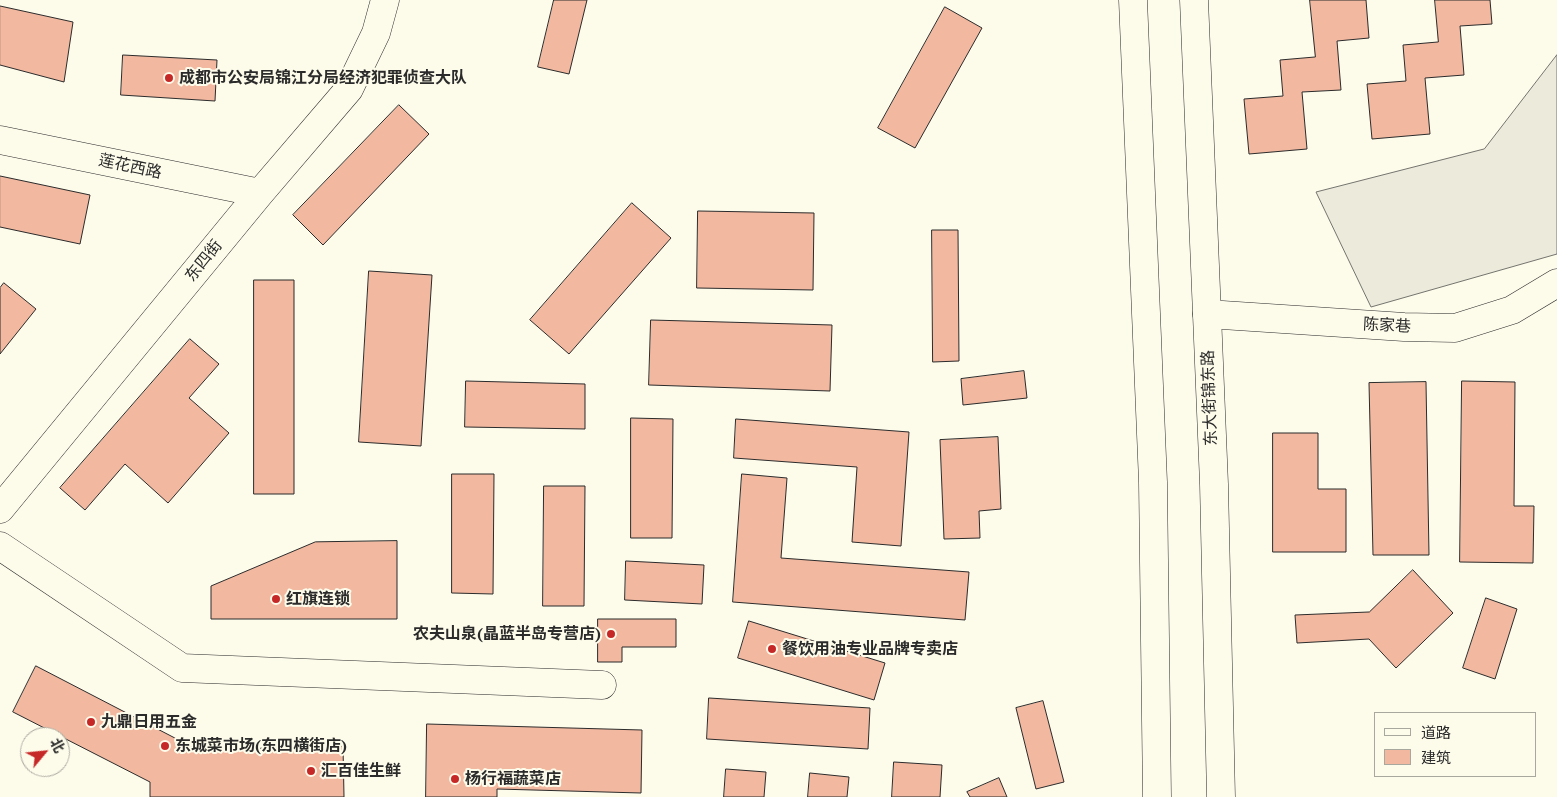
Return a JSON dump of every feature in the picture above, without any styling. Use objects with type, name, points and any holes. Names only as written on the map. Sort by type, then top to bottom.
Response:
[{"type":"street","name":"东四街","points":[[0,509],[349,89],[376,33],[385,0]]},
{"type":"street","points":[[1133,0],[1154,482],[1157,797]]},
{"type":"street","name":"东大街锦东路","points":[[1194,0],[1214,484],[1221,797]]},
{"type":"street","name":"莲花西路","points":[[0,140],[260,194]]},
{"type":"street","name":"陈家巷","points":[[1207,314],[1404,327],[1455,328],[1512,310],[1557,283]]},
{"type":"street","points":[[0,546],[182,668],[602,685]]},
{"type":"shaded area","points":[[1557,55],[1557,254],[1371,307],[1316,192],[1484,149]]},
{"type":"building","points":[[554,0],[587,0],[569,74],[538,67]]},
{"type":"building","points":[[1310,0],[1366,0],[1369,38],[1337,41],[1341,90],[1302,92],[1307,149],[1249,154],[1244,99],[1283,96],[1280,60],[1315,57]]},
{"type":"building","points":[[1435,0],[1490,0],[1492,24],[1460,26],[1464,75],[1425,78],[1430,134],[1372,139],[1367,84],[1406,81],[1403,45],[1438,42]]},
{"type":"building","points":[[0,6],[73,22],[64,82],[0,65]]},
{"type":"building","points":[[945,7],[982,28],[915,148],[878,128]]},
{"type":"building","name":"成都市公安局锦江分局经济犯罪侦查大队","points":[[123,55],[217,60],[215,101],[121,95]]},
{"type":"building","points":[[399,105],[429,134],[323,245],[293,215]]},
{"type":"building","points":[[0,176],[90,195],[80,244],[0,227]]},
{"type":"building","points":[[632,203],[671,238],[569,354],[530,320]]},
{"type":"building","points":[[698,211],[814,213],[813,290],[697,288]]},
{"type":"building","points":[[932,230],[958,230],[959,361],[933,362]]},
{"type":"building","points":[[369,271],[432,275],[421,446],[359,442]]},
{"type":"building","points":[[254,280],[294,280],[294,494],[254,494]]},
{"type":"building","points":[[4,283],[36,309],[0,354],[0,288]]},
{"type":"building","points":[[651,320],[832,325],[830,391],[649,385]]},
{"type":"building","points":[[190,339],[219,364],[189,398],[229,433],[168,503],[125,464],[85,510],[60,488]]},
{"type":"building","points":[[1024,371],[1027,398],[963,405],[961,379]]},
{"type":"building","points":[[466,381],[585,384],[585,429],[465,427]]},
{"type":"building","points":[[1462,381],[1515,382],[1514,506],[1534,506],[1533,563],[1460,562]]},
{"type":"building","points":[[1426,382],[1429,555],[1373,555],[1369,383]]},
{"type":"building","points":[[631,418],[673,419],[672,538],[631,538]]},
{"type":"building","points":[[736,419],[909,432],[901,546],[852,542],[857,467],[734,458]]},
{"type":"building","points":[[1273,433],[1318,433],[1318,489],[1346,489],[1346,552],[1273,552]]},
{"type":"building","points":[[998,437],[1001,509],[979,511],[980,538],[944,539],[940,440]]},
{"type":"building","points":[[452,474],[494,474],[493,594],[452,593]]},
{"type":"building","points":[[742,474],[787,478],[781,558],[969,572],[965,620],[733,602]]},
{"type":"building","points":[[544,486],[585,486],[584,606],[543,606]]},
{"type":"building","points":[[397,541],[397,619],[211,619],[211,586],[315,542]]},
{"type":"building","points":[[626,561],[704,565],[702,604],[625,600]]},
{"type":"building","points":[[1413,570],[1453,613],[1396,668],[1369,639],[1297,643],[1295,615],[1369,612]]},
{"type":"building","points":[[1486,598],[1517,609],[1495,679],[1463,668]]},
{"type":"building","points":[[598,619],[676,619],[676,647],[622,647],[622,662],[598,662]]},
{"type":"building","points":[[749,621],[885,663],[874,700],[738,658]]},
{"type":"building","points":[[36,666],[198,750],[343,746],[344,797],[150,797],[150,782],[70,741],[70,727],[42,727],[13,712]]},
{"type":"building","points":[[709,698],[870,708],[868,749],[707,739]]},
{"type":"building","points":[[1043,701],[1064,782],[1036,789],[1016,708]]},
{"type":"building","points":[[427,724],[642,730],[641,793],[497,789],[497,797],[426,797]]},
{"type":"building","points":[[894,762],[942,765],[940,797],[892,797]]},
{"type":"building","points":[[726,769],[766,772],[764,797],[724,797]]},
{"type":"building","points":[[810,773],[849,777],[847,797],[808,797]]},
{"type":"building","points":[[999,778],[1007,797],[970,797],[967,792]]},
{"type":"place","name":"成都市公安局锦江分局经济犯罪侦查大队","points":[[169,78]]},
{"type":"place","name":"红旗连锁","points":[[276,599]]},
{"type":"place","name":"农夫山泉(晶蓝半岛专营店)","points":[[611,634]]},
{"type":"place","name":"餐饮用油专业品牌专卖店","points":[[772,649]]},
{"type":"place","name":"九鼎日用五金","points":[[91,722]]},
{"type":"place","name":"东城菜市场(东四横街店)","points":[[165,746]]},
{"type":"place","name":"汇百佳生鲜","points":[[311,771]]},
{"type":"place","name":"杨行福蔬菜店","points":[[455,779]]}]
